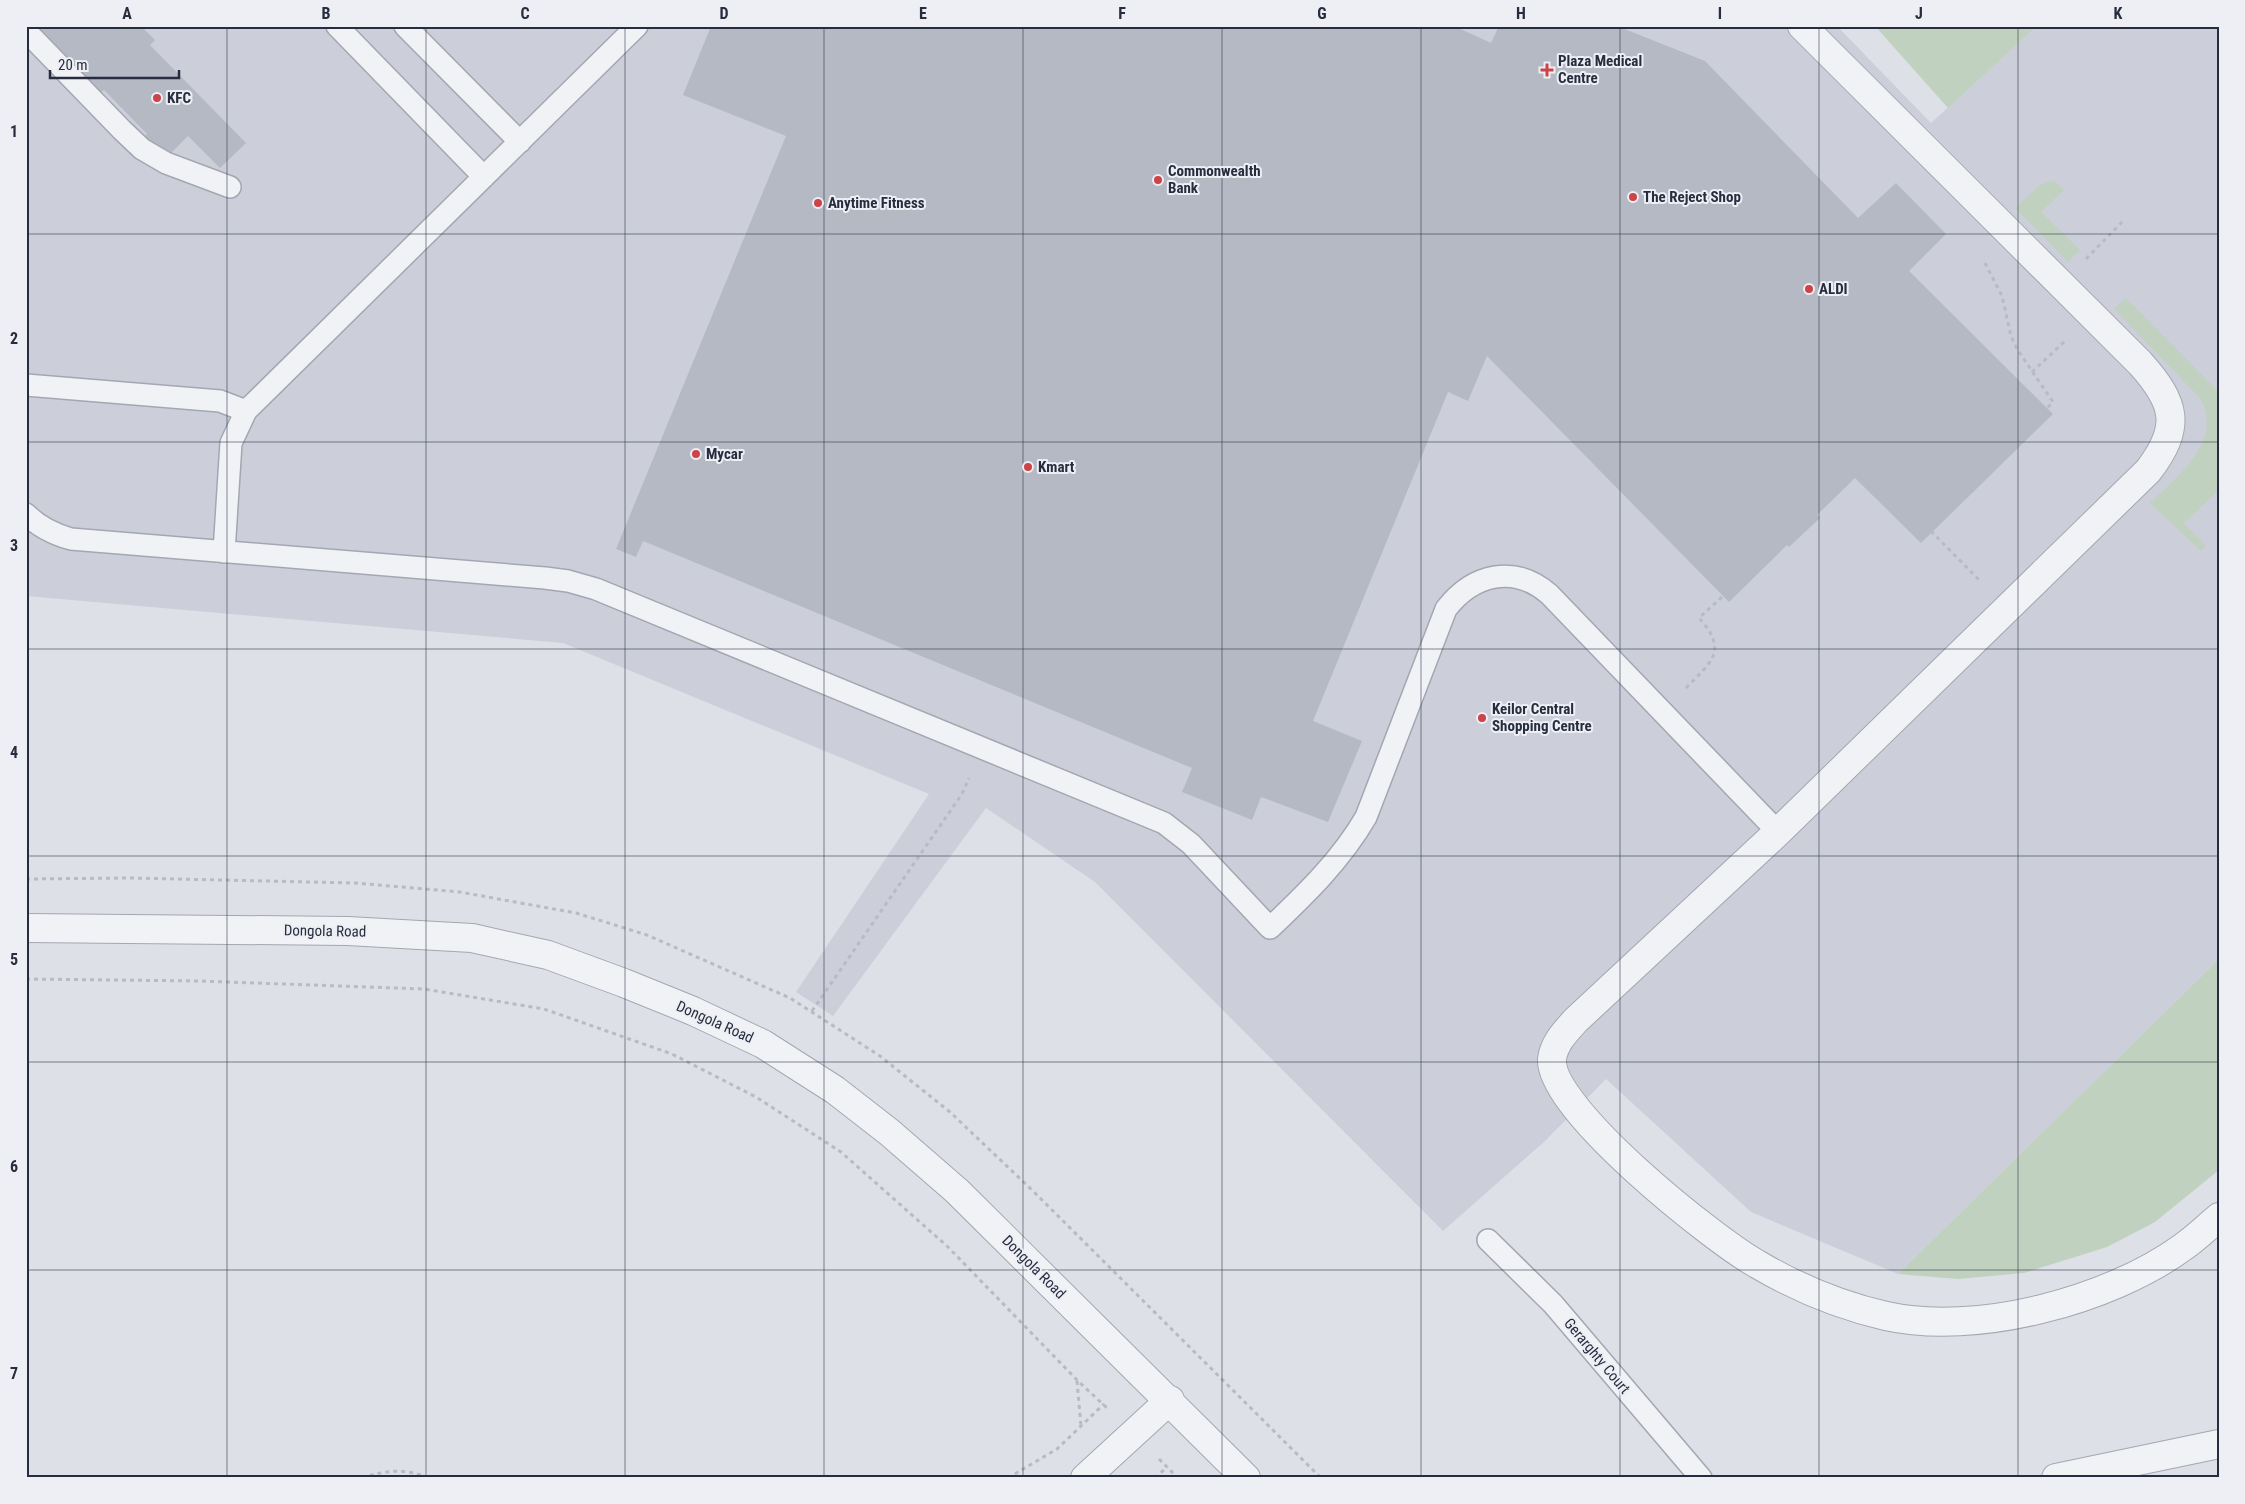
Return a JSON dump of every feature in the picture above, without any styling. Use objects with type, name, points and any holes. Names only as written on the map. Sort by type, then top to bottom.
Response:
[{"type":"street","points":[[1802,26],[2140,363],[2167,400],[2171,424],[2170,432],[2162,453],[2148,471],[1778,832],[1651,948],[1576,1020],[1563,1034],[1552,1059],[1555,1075],[1562,1089],[1597,1132],[1681,1210],[1725,1245],[1799,1286],[1841,1302],[1887,1316],[1932,1320],[1978,1320],[2019,1314],[2104,1290],[2183,1248],[2219,1217]]},
{"type":"street","name":"Dongola Road","points":[[26,928],[348,931],[472,938],[548,955],[624,983],[764,1044],[835,1090],[889,1132],[957,1191],[1170,1400],[1246,1478]]},
{"type":"street","points":[[1085,1478],[1170,1400]]},
{"type":"street","points":[[2056,1478],[2219,1444]]},
{"type":"lane","points":[[337,26],[484,177]]},
{"type":"lane","points":[[405,26],[520,142]]},
{"type":"lane","points":[[224,552],[231,442],[246,411],[637,26]]},
{"type":"lane","points":[[26,31],[142,149],[166,163],[230,187]]},
{"type":"lane","points":[[26,385],[220,401],[246,411]]},
{"type":"lane","points":[[26,514],[53,534],[71,539],[568,580],[596,589],[1164,823],[1176,831],[1270,928],[1332,866],[1351,843],[1366,818],[1439,626],[1452,602],[1470,586],[1488,578],[1518,577],[1541,587],[1778,832]]},
{"type":"lane","name":"Gerarghty Court","points":[[1488,1240],[1553,1304],[1701,1478]]},
{"type":"path","points":[[2008,319],[2017,349],[2053,402],[2046,408]]},
{"type":"path","points":[[1663,713],[1708,667],[1712,659],[1714,639],[1699,618],[1723,596]]},
{"type":"path","points":[[812,1011],[962,794],[984,748]]},
{"type":"path","points":[[26,979],[199,981],[424,989],[544,1009],[672,1054],[756,1097],[840,1152],[948,1247],[1077,1380],[1133,1432]]},
{"type":"path","points":[[1077,1380],[1081,1426]]},
{"type":"path","points":[[1008,1478],[1057,1449],[1104,1404]]},
{"type":"path","points":[[1155,1478],[1167,1467]]},
{"type":"path","points":[[362,1478],[385,1470],[413,1471],[429,1478]]},
{"type":"shaded area","name":"Keilor Central Shopping Centre","points":[[26,26],[1837,26],[1931,123],[2037,26],[2219,26],[2219,959],[1898,1274],[1751,1212],[1606,1079],[1544,1142],[1443,1231],[1095,882],[986,808],[833,1016],[796,992],[929,794],[563,643],[26,596]]},
{"type":"green space","points":[[1875,26],[2037,26],[1948,108]]},
{"type":"green space","points":[[2051,181],[2057,183],[2064,190],[2041,212],[2080,250],[2068,262],[2015,208],[2040,185]]},
{"type":"green space","points":[[2126,298],[2219,392],[2219,490],[2184,523],[2206,546],[2201,551],[2150,503],[2195,456],[2203,442],[2207,428],[2206,413],[2199,397],[2114,309]]},
{"type":"green space","points":[[2219,959],[2219,1170],[2155,1222],[2107,1247],[2024,1273],[1958,1279],[1898,1274]]},
{"type":"building","name":"KFC","points":[[35,26],[141,26],[155,40],[150,45],[246,143],[220,168],[188,136],[155,169],[134,148],[147,134],[104,90],[100,93]]},
{"type":"building","points":[[711,26],[1454,26],[1491,43],[1499,26],[1617,26],[1705,61],[1858,218],[1896,183],[1946,234],[1909,271],[2053,414],[1921,543],[1855,478],[1817,515],[1820,518],[1789,547],[1787,545],[1729,602],[1487,356],[1468,401],[1448,392],[1313,721],[1362,741],[1328,822],[1261,797],[1252,820],[1182,792],[1192,768],[643,541],[636,557],[616,549],[786,136],[683,95]]},
{"type":"place","name":"Plaza Medical Centre","points":[[1547,70]]},
{"type":"place","name":"KFC","points":[[157,98]]},
{"type":"place","name":"Commonwealth Bank","points":[[1158,180]]},
{"type":"place","name":"The Reject Shop","points":[[1633,197]]},
{"type":"place","name":"Anytime Fitness","points":[[818,203]]},
{"type":"place","name":"ALDI","points":[[1809,289]]},
{"type":"place","name":"Mycar","points":[[696,454]]},
{"type":"place","name":"Kmart","points":[[1028,467]]},
{"type":"place","name":"Keilor Central Shopping Centre","points":[[1482,718]]}]
